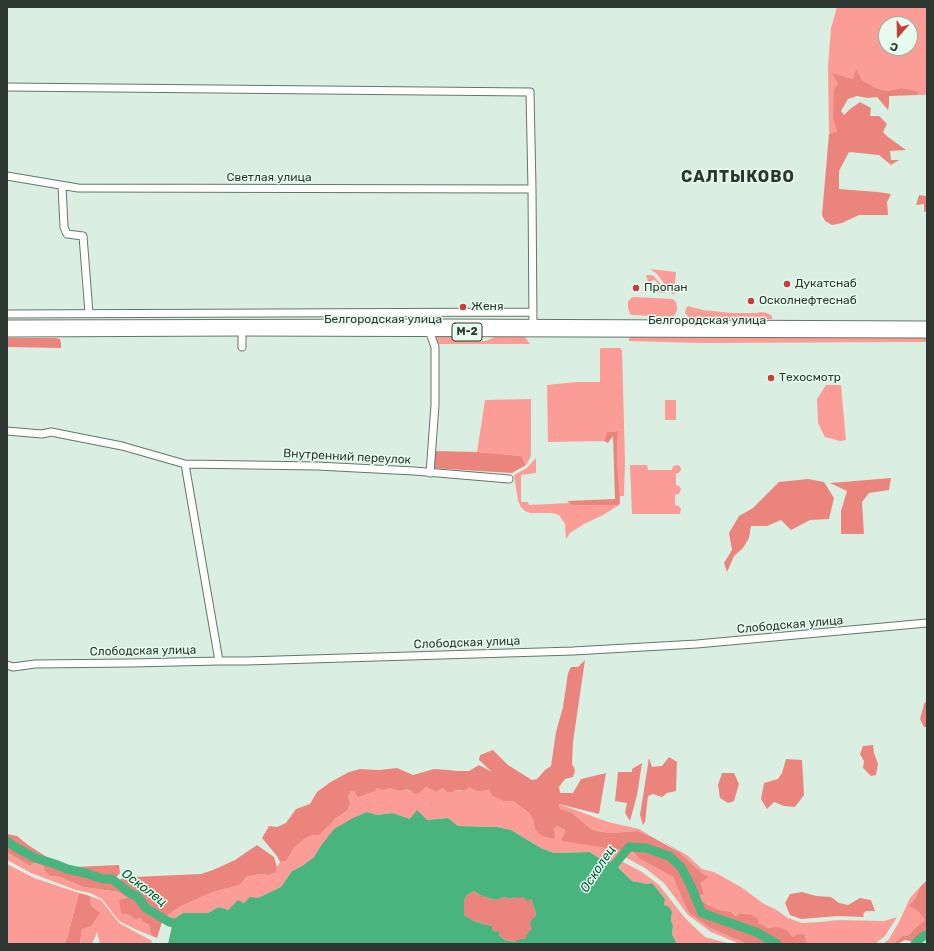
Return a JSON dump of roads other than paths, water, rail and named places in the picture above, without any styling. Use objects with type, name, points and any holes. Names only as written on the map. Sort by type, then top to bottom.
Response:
[{"type":"main road","name":"Белгородская улица","points":[[7,325],[242,328],[430,333],[927,333]]},
{"type":"main road","name":"Белгородская улица","points":[[7,332],[533,325],[927,326]]},
{"type":"street","points":[[7,87],[530,92],[533,325]]},
{"type":"street","name":"Светлая улица","points":[[7,176],[62,186],[86,188],[532,189]]},
{"type":"street","points":[[62,186],[64,227],[66,234],[83,236],[89,313]]},
{"type":"street","points":[[242,312],[242,347]]},
{"type":"street","points":[[7,314],[533,312]]},
{"type":"street","points":[[430,333],[435,347],[435,405],[430,473]]},
{"type":"street","name":"Внутренний переулок","points":[[7,431],[42,434],[51,432],[122,446],[185,464],[317,466],[509,479]]},
{"type":"street","points":[[185,464],[219,660]]},
{"type":"street","name":"Слободская улица","points":[[7,665],[13,667],[35,664],[219,660],[246,661],[573,651],[697,644],[927,623]]},
{"type":"water","points":[[417,810],[427,820],[448,818],[458,826],[497,827],[511,830],[541,848],[554,853],[590,852],[597,857],[615,864],[632,881],[647,884],[652,883],[665,899],[664,905],[669,907],[672,912],[672,934],[677,944],[168,944],[172,926],[169,922],[183,913],[208,913],[219,907],[228,910],[238,900],[244,903],[250,897],[258,898],[281,887],[292,871],[314,857],[334,829],[353,818],[367,812],[377,815],[392,813],[410,819]],"holes":[[[474,891],[480,895],[496,900],[504,897],[511,899],[514,897],[523,897],[527,901],[531,899],[536,916],[532,919],[530,924],[532,929],[529,931],[525,939],[520,939],[515,942],[505,940],[499,935],[499,931],[496,932],[492,930],[492,926],[476,922],[464,915],[464,901],[467,895]]]},
{"type":"waterway","name":"Осколец","points":[[7,841],[35,858],[103,879],[112,879],[131,894],[137,896],[146,908],[169,922],[180,924]]},
{"type":"waterway","name":"Осколец","points":[[609,874],[629,847],[646,848],[669,856],[681,867],[702,913],[756,932],[777,944]]},
{"type":"waterway","name":"Осколец","points":[[915,944],[922,937],[927,935]]},
{"type":"place","name":"Дукатснаб","points":[[787,284]]},
{"type":"place","name":"Пропан","points":[[636,288]]},
{"type":"place","name":"Осколнефтеснаб","points":[[751,301]]},
{"type":"place","name":"Женя","points":[[463,307]]},
{"type":"place","name":"Техосмотр","points":[[771,378]]},
{"type":"district","name":"САЛТЫКОВО","points":[[738,177]]}]
